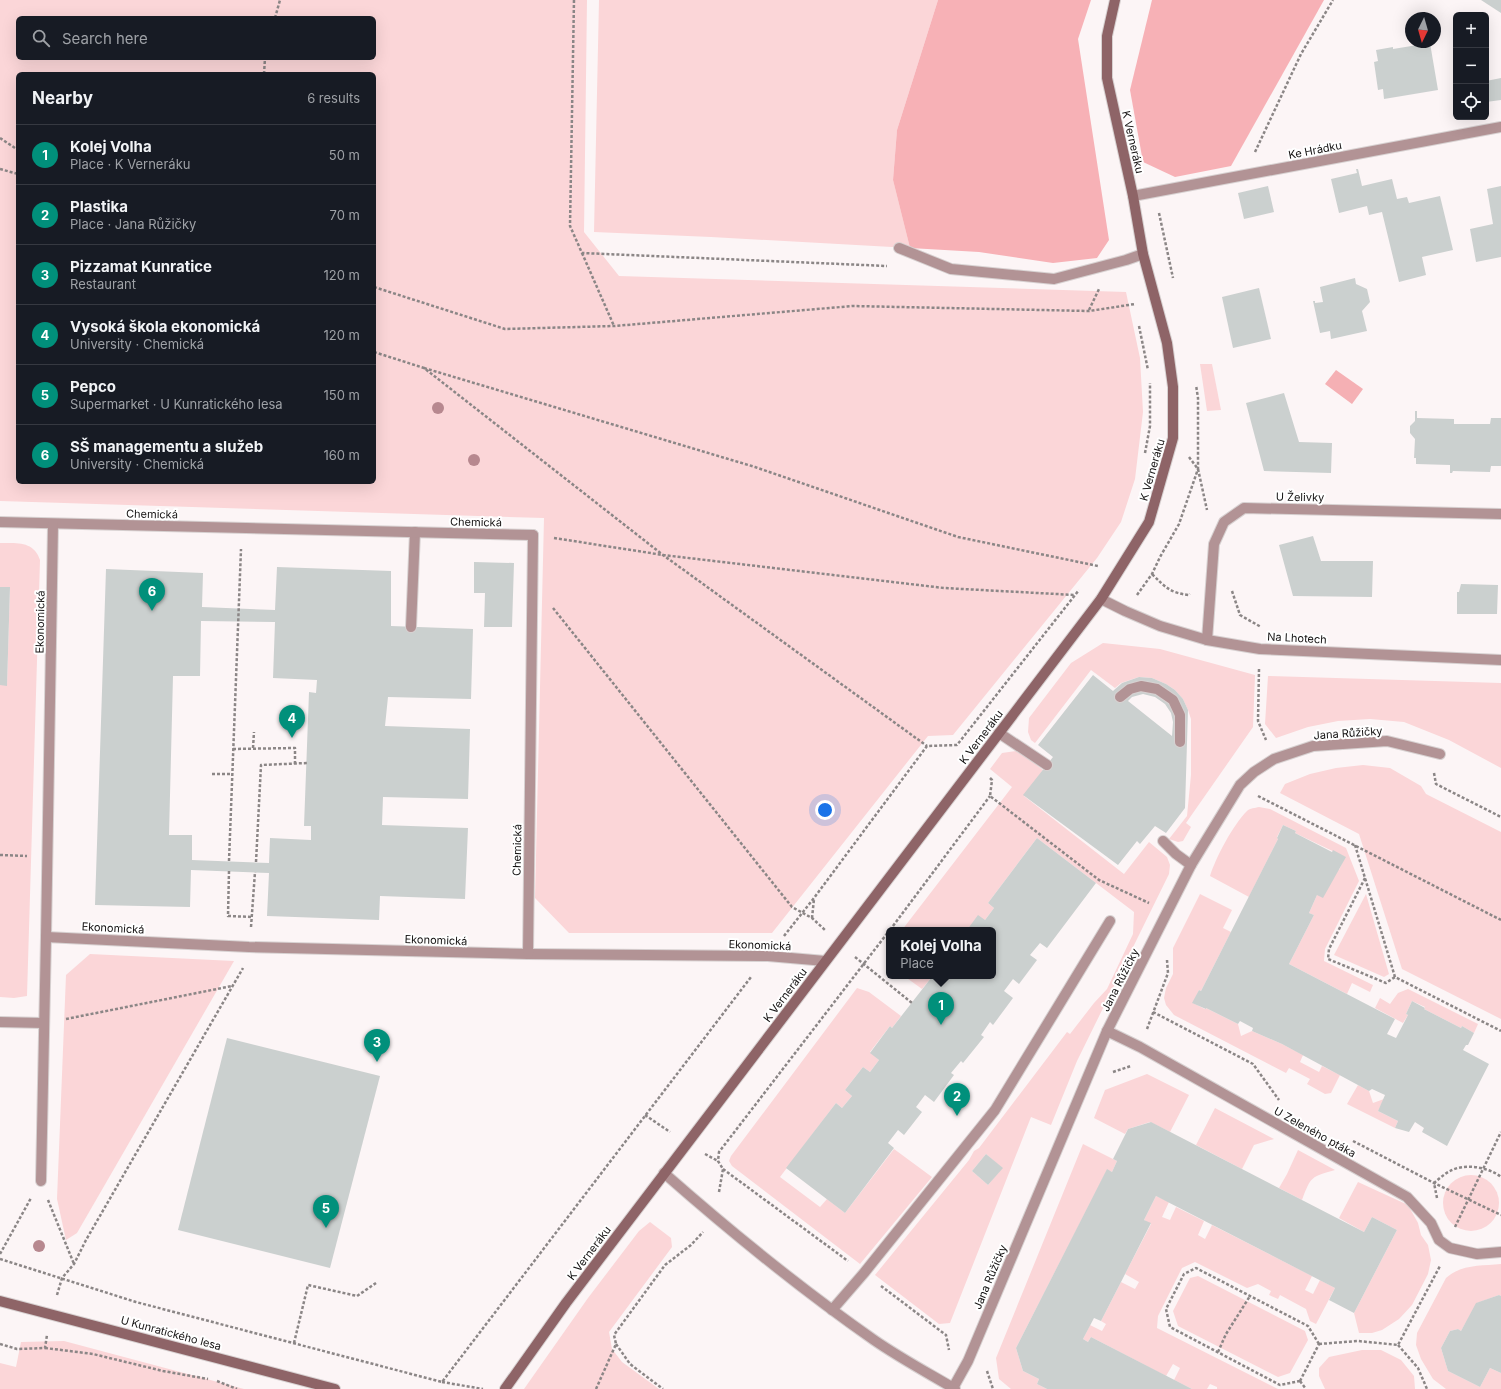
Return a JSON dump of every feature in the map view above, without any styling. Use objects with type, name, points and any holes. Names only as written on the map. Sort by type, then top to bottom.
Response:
[{"type":"street","name":"K Verneráku","points":[[506,1389],[566,1303],[664,1173],[1102,599],[1149,522],[1173,438],[1173,387],[1167,343],[1143,254],[1133,196],[1107,78],[1107,36],[1115,0]]},
{"type":"street","name":"Ke Hrádku","points":[[1133,196],[1501,127]]},
{"type":"street","points":[[899,248],[951,269],[1054,279],[1143,254]]},
{"type":"street","name":"U Želivky","points":[[1207,640],[1214,544],[1224,522],[1244,508],[1501,514]]},
{"type":"street","name":"Chemická","points":[[0,522],[533,535],[528,954]]},
{"type":"street","name":"Ekonomická","points":[[41,1181],[53,524]]},
{"type":"street","points":[[411,627],[415,532]]},
{"type":"street","name":"Na Lhotech","points":[[1102,599],[1160,626],[1207,640],[1260,649],[1501,660]]},
{"type":"street","points":[[1120,697],[1130,689],[1142,686],[1157,689],[1173,700],[1180,715],[1180,742]]},
{"type":"street","points":[[999,733],[1047,765]]},
{"type":"street","name":"Jana Růžičky","points":[[664,1173],[716,1218],[832,1310],[875,1341],[954,1389],[968,1362],[1107,1031],[1191,865],[1240,785],[1254,772],[1274,760],[1313,746],[1387,742],[1440,754]]},
{"type":"street","points":[[1163,841],[1176,854],[1191,865]]},
{"type":"street","points":[[832,1310],[864,1273],[995,1110],[1110,921]]},
{"type":"street","name":"Ekonomická","points":[[46,937],[249,946],[528,954],[768,956],[825,961]]},
{"type":"street","points":[[0,1022],[43,1023]]},
{"type":"street","name":"U Zeleného ptáka","points":[[1107,1031],[1140,1047],[1407,1197],[1431,1223],[1439,1240],[1450,1248]]},
{"type":"street","points":[[1450,1248],[1477,1254],[1501,1252]]},
{"type":"street","name":"U Kunratického lesa","points":[[0,1301],[335,1389]]},
{"type":"path","points":[[276,16],[280,0]]},
{"type":"path","points":[[574,0],[570,226],[614,326]]},
{"type":"path","points":[[1244,176],[1266,126],[1301,54],[1333,0]]},
{"type":"path","points":[[264,72],[265,60]]},
{"type":"path","points":[[0,138],[16,149]]},
{"type":"path","points":[[0,169],[16,173]]},
{"type":"path","points":[[1152,193],[1160,216],[1173,278]]},
{"type":"path","points":[[582,253],[888,266]]},
{"type":"path","points":[[376,288],[505,329],[614,326],[853,306],[1089,310],[1135,304],[1136,311]]},
{"type":"path","points":[[1139,326],[1148,371]]},
{"type":"path","points":[[376,353],[755,467],[958,537],[1099,566],[1094,572]]},
{"type":"path","points":[[424,368],[663,555],[927,746],[957,745],[1080,589]]},
{"type":"path","points":[[1144,457],[1150,426],[1150,379]]},
{"type":"path","points":[[1173,438],[1198,469],[1214,544]]},
{"type":"path","points":[[1152,574],[1179,524],[1198,469]]},
{"type":"path","points":[[229,861],[241,528]]},
{"type":"path","points":[[533,535],[663,555],[944,588],[1076,595],[1102,599]]},
{"type":"path","points":[[532,581],[792,907],[802,914],[812,918],[814,898]]},
{"type":"path","points":[[1232,589],[1240,616],[1262,628]]},
{"type":"path","points":[[1259,668],[1259,724]]},
{"type":"path","points":[[254,732],[254,748]]},
{"type":"path","points":[[442,1382],[645,1115],[802,914],[927,746]]},
{"type":"path","points":[[233,749],[295,748],[295,764]]},
{"type":"path","points":[[256,862],[261,765],[306,763]]},
{"type":"path","points":[[891,927],[990,796],[992,780],[975,764]]},
{"type":"path","points":[[1433,770],[1436,784],[1501,817]]},
{"type":"path","points":[[212,774],[232,774]]},
{"type":"path","points":[[1256,795],[1501,920]]},
{"type":"path","points":[[990,796],[1099,880],[1167,912]]},
{"type":"path","points":[[1355,845],[1395,978],[1501,1031]]},
{"type":"path","points":[[0,855],[48,857]]},
{"type":"path","points":[[229,872],[228,916],[253,917]]},
{"type":"path","points":[[45,1348],[51,1314],[62,1278],[74,1264],[90,1233],[248,958],[253,917],[255,872]]},
{"type":"path","points":[[1365,878],[1329,949],[1328,959],[1386,983],[1395,978]]},
{"type":"path","points":[[718,1161],[719,1152],[886,934]]},
{"type":"path","points":[[1112,1072],[1133,1065],[1168,973],[1166,953]]},
{"type":"path","points":[[864,964],[912,1003]]},
{"type":"path","points":[[43,1023],[232,986]]},
{"type":"path","points":[[1153,1012],[1253,1064],[1281,1103]]},
{"type":"path","points":[[645,1115],[673,1134]]},
{"type":"path","points":[[1398,1345],[1450,1248],[1452,1232],[1470,1199],[1501,1132]]},
{"type":"path","points":[[1351,1139],[1434,1183],[1501,1215]]},
{"type":"path","points":[[703,1153],[718,1161],[723,1168],[946,1335],[950,1353],[987,1370],[993,1389]]},
{"type":"path","points":[[1434,1183],[1450,1170],[1467,1167],[1484,1168],[1501,1177]]},
{"type":"path","points":[[664,1389],[630,1364],[616,1344],[614,1336],[665,1265],[691,1244],[716,1218],[723,1168]]},
{"type":"path","points":[[41,1181],[74,1264]]},
{"type":"path","points":[[0,1254],[41,1181]]},
{"type":"path","points":[[1434,1183],[1438,1206]]},
{"type":"path","points":[[0,1259],[136,1302],[442,1382],[483,1389]]},
{"type":"path","points":[[1300,1381],[1280,1385],[1170,1327],[1166,1310],[1184,1274],[1196,1268],[1308,1326],[1319,1344]]},
{"type":"path","points":[[294,1343],[308,1285],[357,1296],[376,1283]]},
{"type":"path","points":[[1218,1352],[1226,1334],[1250,1296]]},
{"type":"path","points":[[1319,1344],[1358,1341],[1398,1345],[1418,1368],[1427,1389]]},
{"type":"path","points":[[0,1344],[17,1349],[45,1348],[93,1354],[163,1371],[214,1380],[237,1389]]},
{"type":"path","points":[[596,1389],[616,1344]]},
{"type":"path","points":[[1300,1381],[1319,1344]]},
{"type":"path","points":[[1300,1381],[1306,1389]]},
{"type":"shaded area","points":[[0,0],[587,0],[584,232],[619,276],[1126,292],[1140,358],[1143,412],[1135,479],[1121,522],[1097,558],[953,735],[928,736],[772,933],[569,933],[535,898],[544,518],[0,501]]},
{"type":"shaded area","points":[[599,0],[938,0],[897,130],[893,180],[910,248],[594,232]]},
{"type":"shaded area","points":[[938,0],[1091,0],[1078,39],[1109,240],[1097,258],[1053,263],[979,252],[910,248],[893,180],[897,130]]},
{"type":"shaded area","points":[[1152,0],[1324,0],[1231,166],[1175,177],[1143,162],[1130,90]]},
{"type":"shaded area","points":[[1200,364],[1212,364],[1221,410],[1207,411]]},
{"type":"shaded area","points":[[1336,370],[1363,389],[1352,404],[1325,384]]},
{"type":"shaded area","points":[[0,543],[19,543],[29,546],[34,549],[40,560],[27,996],[14,998],[0,997],[0,685],[7,685],[10,587],[0,587]]},
{"type":"shaded area","points":[[1103,643],[1160,649],[1255,675],[1253,727],[1186,823],[1191,827],[1183,841],[1178,842],[1169,839],[1187,816],[1191,775],[1191,719],[1183,699],[1175,690],[1166,684],[1152,678],[1139,677],[1121,683],[1115,688],[1091,670],[1035,743],[1031,740],[1028,732],[1029,718],[1071,663]]},
{"type":"shaded area","points":[[1268,676],[1501,683],[1501,768],[1449,740],[1404,722],[1370,719],[1338,721],[1308,727],[1276,738],[1265,724]]},
{"type":"shaded area","points":[[1016,751],[1024,755],[1043,770],[1024,796],[1124,874],[1149,842],[1167,857],[1170,865],[1169,874],[1077,1061],[1051,1125],[1031,1117],[950,1323],[939,1324],[875,1275],[969,1160],[974,1151],[979,1148],[1067,1032],[1070,1034],[1107,989],[1133,934],[1134,912],[1037,838],[988,903],[994,908],[985,920],[972,927],[904,927],[1012,787],[990,769],[1002,753]],"holes":[[[986,1154],[1002,1168],[988,1185],[972,1171]]]},
{"type":"shaded area","points":[[1363,765],[1390,768],[1421,786],[1426,794],[1501,832],[1501,1019],[1402,969],[1359,834],[1280,793],[1285,784],[1310,774],[1336,768]]},
{"type":"shaded area","points":[[1259,807],[1270,809],[1346,848],[1359,881],[1325,949],[1324,961],[1373,985],[1370,992],[1352,983],[1347,994],[1289,964],[1314,915],[1309,913],[1317,895],[1338,869],[1339,870],[1345,857],[1295,833],[1296,831],[1283,825],[1277,837],[1278,839],[1249,897],[1210,876],[1221,851],[1236,824],[1248,810]]},
{"type":"shaded area","points":[[1200,894],[1232,910],[1223,928],[1231,932],[1201,991],[1199,990],[1193,1003],[1238,1024],[1241,1036],[1252,1031],[1303,1055],[1300,1062],[1319,1072],[1322,1066],[1340,1075],[1331,1093],[1325,1094],[1307,1084],[1310,1079],[1289,1068],[1286,1073],[1174,1015],[1166,1005],[1164,998],[1166,988],[1173,974],[1173,948]]},
{"type":"shaded area","points":[[1366,894],[1389,974],[1384,977],[1334,955]]},
{"type":"shaded area","points":[[90,954],[234,961],[77,1233],[66,1240],[57,1199],[66,975]]},
{"type":"shaded area","points":[[908,979],[930,979],[922,989]]},
{"type":"shaded area","points":[[857,988],[869,992],[901,1016],[892,1028],[890,1026],[870,1052],[879,1060],[870,1072],[863,1067],[845,1090],[852,1096],[842,1108],[836,1103],[780,1177],[820,1207],[827,1199],[845,1213],[894,1149],[932,1177],[860,1264],[732,1166],[729,1161],[731,1156]]},
{"type":"shaded area","points":[[1408,989],[1478,1024],[1474,1033],[1424,1009],[1425,1007],[1412,1001],[1406,1014],[1408,1015],[1403,1023],[1375,1008],[1380,998],[1390,1004],[1398,993]]},
{"type":"shaded area","points":[[1147,1074],[1189,1095],[1170,1132],[1150,1122],[1128,1129],[1125,1134],[1094,1118],[1105,1090]]},
{"type":"shaded area","points":[[1358,1085],[1369,1091],[1373,1103],[1384,1099],[1378,1111],[1398,1121],[1395,1128],[1347,1104]]},
{"type":"shaded area","points":[[1215,1108],[1274,1139],[1254,1145],[1242,1169],[1196,1145]]},
{"type":"shaded area","points":[[1083,1144],[1117,1161],[1112,1172],[1107,1170],[1016,1348],[1023,1371],[1039,1379],[1037,1384],[1047,1389],[1011,1389],[999,1379],[996,1358]]},
{"type":"shaded area","points":[[1298,1150],[1335,1170],[1316,1176],[1310,1182],[1302,1200],[1279,1188]]},
{"type":"shaded area","points":[[1465,1175],[1477,1175],[1487,1179],[1495,1187],[1499,1197],[1499,1209],[1495,1219],[1487,1227],[1477,1231],[1465,1231],[1455,1227],[1447,1219],[1443,1209],[1443,1197],[1447,1187],[1455,1179]]},
{"type":"shaded area","points":[[1358,1182],[1408,1205],[1418,1223],[1421,1235],[1428,1245],[1431,1260],[1428,1274],[1412,1305],[1399,1319],[1382,1330],[1372,1333],[1359,1333],[1354,1313],[1397,1230],[1372,1217],[1364,1232],[1339,1218]]},
{"type":"shaded area","points":[[1156,1196],[1169,1202],[1162,1217],[1170,1220],[1176,1207],[1204,1221],[1198,1235],[1205,1239],[1212,1225],[1312,1276],[1305,1290],[1313,1294],[1320,1280],[1335,1288],[1316,1324],[1310,1321],[1306,1309],[1280,1295],[1278,1299],[1269,1295],[1271,1291],[1258,1284],[1247,1288],[1195,1262],[1182,1268],[1158,1316],[1157,1328],[1278,1389],[1217,1389],[1217,1387],[1210,1384],[1207,1389],[1192,1389],[1174,1380],[1180,1368],[1173,1364],[1166,1376],[1091,1337],[1088,1342],[1083,1339],[1090,1325],[1102,1331],[1106,1324],[1101,1321],[1121,1282],[1135,1289],[1139,1282],[1125,1274],[1151,1224],[1144,1220]]},
{"type":"shaded area","points":[[650,1222],[671,1238],[672,1247],[609,1332],[612,1349],[622,1362],[659,1389],[524,1389],[588,1298],[639,1231]]},
{"type":"shaded area","points":[[1501,1264],[1501,1296],[1499,1295],[1477,1303],[1461,1331],[1458,1329],[1450,1331],[1441,1348],[1448,1371],[1480,1387],[1490,1368],[1501,1373],[1501,1389],[1446,1389],[1433,1379],[1421,1359],[1416,1345],[1417,1333],[1446,1278],[1452,1273],[1465,1268]]},
{"type":"shaded area","points":[[1198,1276],[1305,1331],[1308,1340],[1290,1373],[1278,1377],[1178,1326],[1173,1311],[1190,1278]]},
{"type":"shaded area","points":[[64,1341],[244,1389],[0,1389],[0,1363],[16,1367],[21,1342]]},
{"type":"shaded area","points":[[1362,1350],[1381,1350],[1401,1360],[1414,1376],[1415,1389],[1325,1389],[1319,1376],[1319,1368],[1329,1357]]},
{"type":"building","points":[[1481,0],[1501,0],[1501,13]]},
{"type":"building","points":[[1393,47],[1393,49],[1405,47],[1431,48],[1438,90],[1384,99],[1383,89],[1378,90],[1374,62],[1378,61],[1376,50]]},
{"type":"building","points":[[1501,78],[1501,100],[1489,102],[1489,80]]},
{"type":"building","points":[[1356,169],[1358,169],[1362,186],[1392,179],[1397,199],[1407,197],[1409,203],[1440,196],[1453,250],[1422,257],[1426,275],[1399,282],[1382,212],[1369,215],[1367,206],[1339,213],[1331,179],[1357,173]]},
{"type":"building","points":[[1268,186],[1274,212],[1244,219],[1238,193]]},
{"type":"building","points":[[1501,186],[1501,257],[1476,262],[1470,229],[1493,224],[1487,189]]},
{"type":"building","points":[[1355,278],[1356,284],[1367,289],[1370,302],[1362,311],[1367,331],[1331,339],[1330,331],[1320,333],[1313,301],[1315,301],[1315,303],[1323,302],[1320,287]]},
{"type":"building","points":[[1259,288],[1271,339],[1233,348],[1222,297]]},
{"type":"building","points":[[1284,393],[1299,442],[1332,443],[1331,473],[1264,471],[1246,403]]},
{"type":"building","points":[[1415,411],[1417,411],[1417,418],[1454,419],[1454,424],[1490,424],[1491,418],[1501,418],[1501,466],[1491,466],[1490,472],[1453,471],[1450,473],[1450,465],[1416,464],[1416,458],[1414,458],[1415,439],[1410,433],[1410,426],[1415,421]]},
{"type":"building","points":[[1313,536],[1321,561],[1373,561],[1372,597],[1293,596],[1279,545]]},
{"type":"building","points":[[474,562],[514,563],[512,627],[484,627],[485,593],[474,593]]},
{"type":"building","points":[[277,567],[391,571],[391,626],[473,629],[471,699],[388,697],[385,726],[470,729],[468,799],[383,797],[382,825],[468,828],[465,899],[380,896],[379,920],[267,916],[269,873],[191,870],[190,907],[95,905],[106,569],[203,573],[202,607],[275,610]],"holes":[[[201,621],[275,622],[273,678],[317,680],[316,693],[309,692],[304,826],[311,826],[311,840],[270,838],[269,863],[192,860],[192,835],[169,835],[173,676],[200,676]]]},
{"type":"building","points":[[1461,584],[1498,585],[1497,614],[1457,614],[1457,592],[1459,592]]},
{"type":"building","points":[[0,587],[10,587],[7,686],[0,685]]},
{"type":"building","points":[[1093,675],[1113,691],[1122,683],[1139,677],[1152,678],[1166,684],[1175,690],[1183,699],[1188,710],[1185,808],[1166,833],[1155,826],[1140,844],[1137,841],[1118,865],[1023,795],[1053,757],[1038,745]],"holes":[[[1143,694],[1155,697],[1165,704],[1171,713],[1173,722],[1172,736],[1128,701],[1132,697]]]},
{"type":"building","points":[[1283,825],[1296,831],[1295,833],[1332,852],[1333,850],[1346,857],[1323,898],[1317,895],[1309,913],[1314,915],[1289,964],[1395,1019],[1387,1034],[1396,1038],[1408,1015],[1406,1014],[1412,1001],[1425,1008],[1424,1009],[1474,1033],[1468,1045],[1466,1045],[1463,1050],[1489,1064],[1447,1146],[1422,1132],[1424,1128],[1415,1122],[1409,1132],[1395,1128],[1398,1121],[1378,1111],[1385,1095],[1372,1089],[1369,1091],[1282,1044],[1252,1031],[1253,1028],[1240,1021],[1238,1024],[1206,1008],[1192,1003],[1199,990],[1201,991],[1278,839],[1277,838]]},
{"type":"building","points":[[1037,838],[1096,883],[1047,948],[1040,943],[1030,955],[1037,960],[1019,984],[1013,979],[1004,991],[1013,998],[993,1025],[990,1022],[981,1035],[984,1037],[963,1063],[961,1061],[951,1073],[954,1075],[934,1102],[925,1095],[916,1107],[922,1112],[904,1135],[898,1130],[888,1143],[894,1148],[845,1213],[786,1168],[836,1103],[842,1108],[852,1096],[845,1090],[863,1067],[870,1072],[879,1060],[870,1053],[890,1026],[892,1028],[930,979],[996,979],[996,927],[969,927],[978,915],[985,920],[994,908],[988,903]]},
{"type":"building","points":[[227,1038],[380,1076],[330,1268],[178,1230]]},
{"type":"building","points":[[1151,1122],[1364,1232],[1372,1217],[1397,1230],[1354,1313],[1329,1300],[1335,1288],[1156,1196],[1144,1220],[1151,1223],[1121,1282],[1101,1321],[1094,1318],[1083,1339],[1088,1342],[1091,1337],[1192,1389],[1047,1389],[1037,1384],[1039,1379],[1023,1371],[1016,1348],[1107,1169],[1112,1172],[1117,1161],[1113,1159],[1128,1129]]},
{"type":"building","points":[[986,1154],[1003,1168],[988,1185],[972,1171]]},
{"type":"building","points":[[1499,1295],[1501,1296],[1501,1373],[1490,1368],[1480,1387],[1448,1371],[1441,1348],[1450,1331],[1458,1329],[1461,1331],[1476,1303]]},
{"type":"place","name":"SŠ managementu a služeb","points":[[152,611]]},
{"type":"place","name":"Vysoká škola ekonomická","points":[[292,738]]},
{"type":"place","name":"Kolej Volha","points":[[941,1025]]},
{"type":"place","name":"Pizzamat Kunratice","points":[[377,1062]]},
{"type":"place","name":"Plastika","points":[[957,1116]]},
{"type":"place","name":"Pepco","points":[[326,1228]]}]
